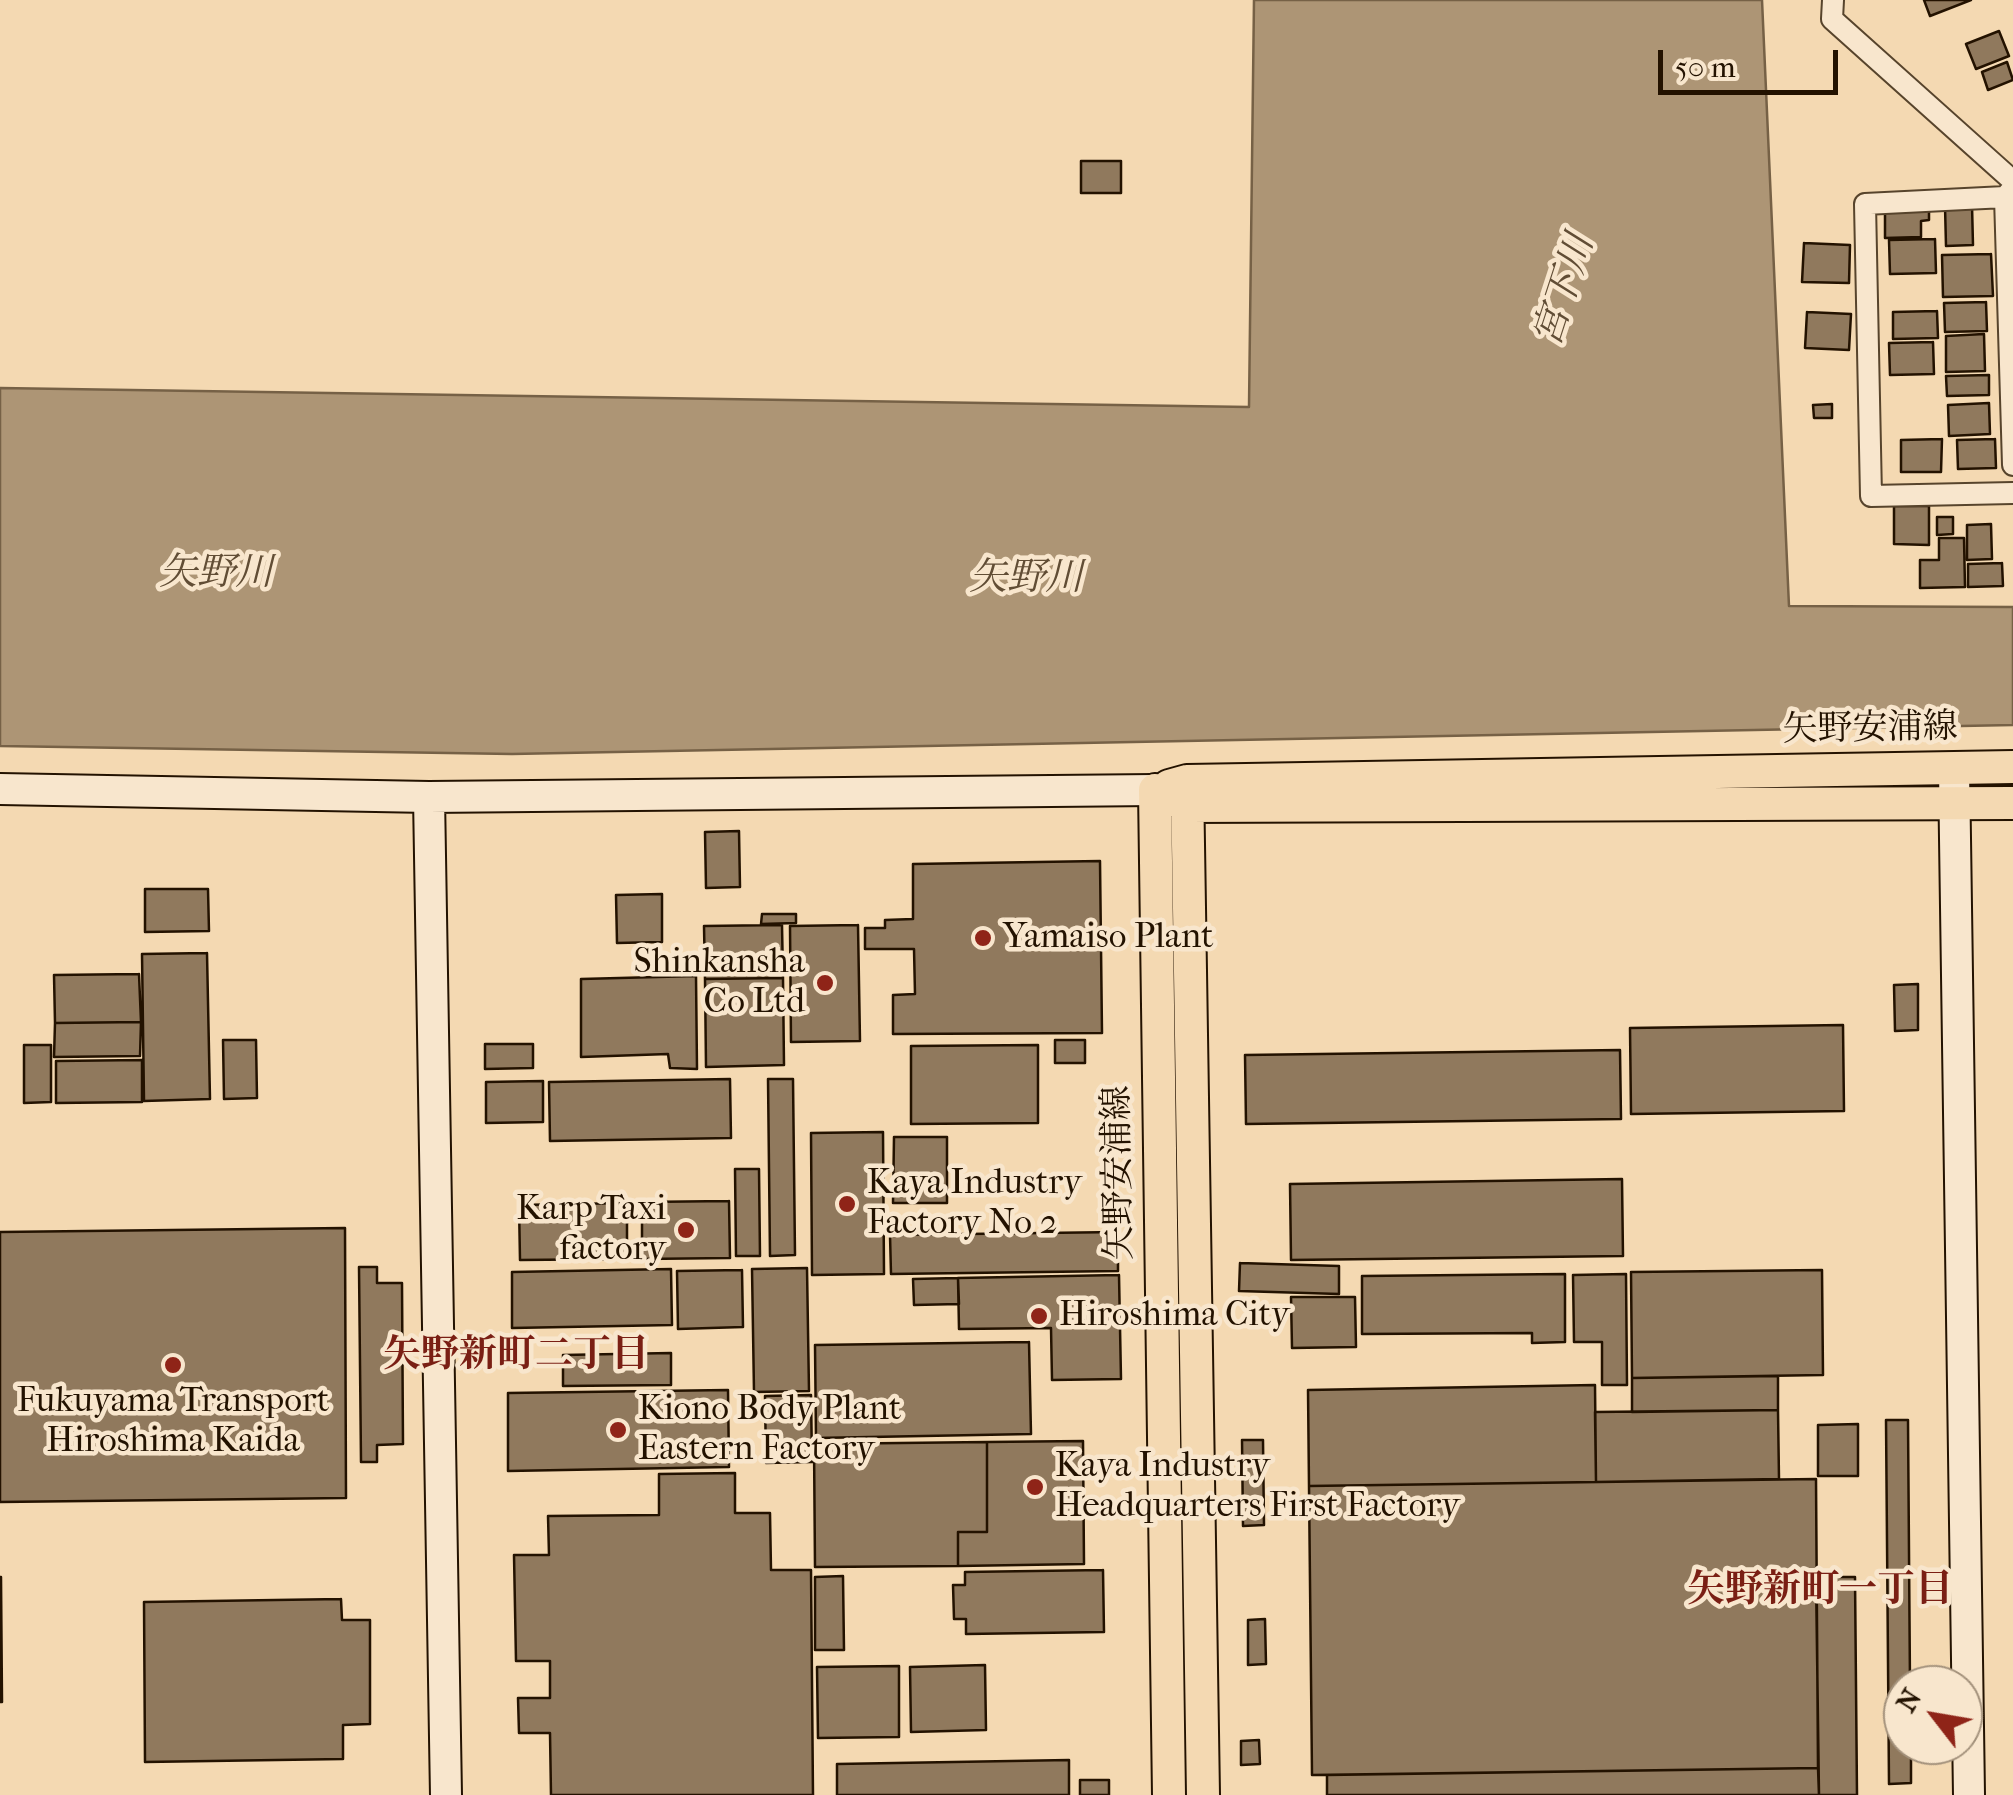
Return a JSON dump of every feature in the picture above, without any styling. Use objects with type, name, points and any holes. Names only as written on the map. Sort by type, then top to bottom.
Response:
[{"type":"main road","name":"矢野安浦線","points":[[1187,794],[1656,772],[2013,767]]},
{"type":"main road","name":"矢野安浦線","points":[[1169,1795],[1155,790],[1187,794],[2013,802]]},
{"type":"main road","name":"矢野安浦線","points":[[1187,794],[1203,1795]]},
{"type":"street","points":[[1833,0],[1832,20],[2010,189],[2013,464]]},
{"type":"street","points":[[2010,189],[1864,204],[1871,496],[2013,492]]},
{"type":"street","points":[[1954,770],[1969,1795]]},
{"type":"street","points":[[0,789],[429,796],[1155,790]]},
{"type":"street","points":[[429,796],[446,1795]]},
{"type":"water","points":[[1254,0],[1762,0],[1789,606],[2013,607],[2013,725],[512,754],[0,746],[0,388],[1249,407]]},
{"type":"building","points":[[1924,0],[1971,0],[1930,16]]},
{"type":"building","points":[[1999,31],[2009,56],[1976,69],[1966,44]]},
{"type":"building","points":[[2007,62],[2013,80],[1988,90],[1982,72]]},
{"type":"building","points":[[1081,161],[1121,161],[1121,193],[1081,193]]},
{"type":"building","points":[[1972,205],[1973,245],[1946,246],[1945,206]]},
{"type":"building","points":[[1929,208],[1929,220],[1921,221],[1921,237],[1885,238],[1885,210]]},
{"type":"building","points":[[1935,239],[1936,273],[1890,274],[1889,240]]},
{"type":"building","points":[[1804,243],[1850,245],[1849,283],[1802,282]]},
{"type":"building","points":[[1991,254],[1993,296],[1943,297],[1942,255]]},
{"type":"building","points":[[1986,302],[1987,331],[1945,332],[1944,303]]},
{"type":"building","points":[[1937,311],[1938,338],[1893,339],[1893,312]]},
{"type":"building","points":[[1807,312],[1851,314],[1849,350],[1805,348]]},
{"type":"building","points":[[1984,334],[1985,371],[1946,372],[1946,336]]},
{"type":"building","points":[[1933,342],[1934,374],[1890,375],[1889,343]]},
{"type":"building","points":[[1989,375],[1989,395],[1947,396],[1946,376]]},
{"type":"building","points":[[1989,403],[1990,434],[1949,436],[1948,405]]},
{"type":"building","points":[[1832,404],[1832,418],[1814,418],[1813,405]]},
{"type":"building","points":[[1942,439],[1941,472],[1901,472],[1901,440]]},
{"type":"building","points":[[1995,439],[1996,468],[1958,469],[1957,440]]},
{"type":"building","points":[[1894,506],[1929,506],[1929,545],[1894,544]]},
{"type":"building","points":[[1937,517],[1953,517],[1953,534],[1937,535]]},
{"type":"building","points":[[1991,524],[1992,559],[1967,560],[1967,525]]},
{"type":"building","points":[[1939,538],[1964,538],[1965,587],[1920,588],[1920,560],[1939,560]]},
{"type":"building","points":[[2002,563],[2003,586],[1968,587],[1968,564]]},
{"type":"building","points":[[739,831],[740,887],[706,888],[705,832]]},
{"type":"building","name":"Yamaiso Plant","points":[[1100,861],[1102,1033],[893,1034],[893,995],[915,994],[914,949],[865,949],[865,928],[885,928],[885,920],[913,919],[913,864]]},
{"type":"building","points":[[145,889],[208,889],[209,931],[145,932]]},
{"type":"building","points":[[662,894],[662,942],[617,943],[616,895]]},
{"type":"building","points":[[762,914],[796,914],[796,923],[761,924]]},
{"type":"building","points":[[782,925],[783,978],[705,979],[704,926]]},
{"type":"building","name":"Shinkansha Co Ltd","points":[[858,925],[860,1041],[791,1042],[790,926]]},
{"type":"building","points":[[207,953],[210,1099],[144,1101],[142,954]]},
{"type":"building","points":[[139,974],[141,1022],[55,1023],[54,975]]},
{"type":"building","points":[[696,976],[697,1069],[670,1068],[668,1054],[581,1057],[581,979]]},
{"type":"building","points":[[783,978],[784,1065],[706,1067],[705,979]]},
{"type":"building","points":[[1918,984],[1918,1030],[1895,1031],[1894,985]]},
{"type":"building","points":[[141,1022],[140,1056],[54,1057],[55,1023]]},
{"type":"building","points":[[1843,1025],[1844,1111],[1631,1114],[1630,1028]]},
{"type":"building","points":[[223,1040],[256,1040],[257,1098],[224,1099]]},
{"type":"building","points":[[1055,1040],[1085,1040],[1085,1063],[1055,1063]]},
{"type":"building","points":[[485,1044],[533,1044],[533,1068],[485,1069]]},
{"type":"building","points":[[24,1045],[51,1045],[51,1102],[24,1103]]},
{"type":"building","points":[[1038,1045],[1038,1123],[911,1124],[911,1046]]},
{"type":"building","points":[[1620,1050],[1621,1119],[1246,1124],[1245,1055]]},
{"type":"building","points":[[142,1060],[142,1102],[56,1103],[56,1061]]},
{"type":"building","points":[[730,1079],[731,1138],[550,1141],[549,1082]]},
{"type":"building","points":[[768,1079],[793,1079],[795,1255],[770,1256]]},
{"type":"building","points":[[543,1081],[543,1122],[486,1123],[486,1082]]},
{"type":"building","name":"Kaya Industry Factory No 2","points":[[883,1132],[884,1274],[812,1275],[811,1133]]},
{"type":"building","points":[[894,1137],[947,1137],[947,1203],[893,1203]]},
{"type":"building","points":[[735,1169],[759,1169],[760,1256],[736,1256]]},
{"type":"building","points":[[1622,1179],[1623,1256],[1291,1260],[1290,1184]]},
{"type":"building","name":"Karp Taxi factory","points":[[729,1201],[730,1258],[642,1259],[642,1202]]},
{"type":"building","points":[[627,1203],[627,1259],[520,1260],[519,1205]]},
{"type":"building","name":"Fukuyama Transport Hiroshima Kaida","points":[[345,1228],[346,1498],[0,1502],[0,1232]]},
{"type":"building","points":[[1118,1232],[1118,1271],[891,1274],[890,1235]]},
{"type":"building","points":[[1240,1263],[1339,1266],[1339,1294],[1239,1291]]},
{"type":"building","points":[[359,1267],[377,1267],[377,1283],[402,1283],[403,1444],[377,1445],[377,1462],[361,1462]]},
{"type":"building","points":[[807,1268],[809,1391],[754,1392],[752,1269]]},
{"type":"building","points":[[671,1269],[672,1325],[512,1328],[512,1272]]},
{"type":"building","points":[[742,1270],[743,1327],[678,1329],[677,1271]]},
{"type":"building","points":[[1822,1270],[1823,1375],[1632,1378],[1631,1272]]},
{"type":"building","points":[[1565,1274],[1565,1342],[1532,1343],[1532,1333],[1362,1334],[1362,1276]]},
{"type":"building","points":[[1626,1274],[1627,1385],[1602,1385],[1602,1342],[1574,1342],[1573,1275]]},
{"type":"building","name":"Hiroshima City","points":[[1119,1275],[1121,1379],[1052,1380],[1051,1328],[959,1329],[958,1278]]},
{"type":"building","points":[[958,1278],[959,1304],[914,1305],[913,1279]]},
{"type":"building","points":[[1291,1297],[1355,1297],[1356,1347],[1292,1348]]},
{"type":"building","points":[[1029,1342],[1031,1434],[816,1438],[815,1345]]},
{"type":"building","points":[[671,1353],[671,1385],[563,1386],[563,1355]]},
{"type":"building","points":[[1778,1376],[1778,1410],[1632,1412],[1632,1378]]},
{"type":"building","points":[[1595,1385],[1596,1482],[1309,1486],[1308,1390]]},
{"type":"building","name":"Kiono Body Plant Eastern Factory","points":[[728,1390],[729,1467],[508,1471],[508,1393]]},
{"type":"building","points":[[811,1395],[812,1462],[766,1463],[765,1396]]},
{"type":"building","points":[[1778,1410],[1779,1479],[1596,1482],[1595,1412]]},
{"type":"building","points":[[1886,1420],[1908,1420],[1910,1665],[1888,1665]]},
{"type":"building","points":[[1858,1424],[1858,1476],[1818,1476],[1818,1425]]},
{"type":"building","points":[[1242,1440],[1263,1440],[1264,1525],[1243,1526]]},
{"type":"building","name":"Kaya Industry Headquarters First Factory","points":[[1083,1441],[1084,1564],[958,1566],[958,1532],[987,1532],[987,1442]]},
{"type":"building","points":[[987,1442],[987,1532],[958,1532],[958,1566],[815,1567],[814,1444]]},
{"type":"building","points":[[735,1473],[735,1513],[770,1513],[771,1570],[811,1570],[813,1795],[551,1795],[550,1733],[519,1733],[518,1698],[550,1698],[550,1661],[516,1661],[514,1555],[549,1555],[548,1516],[659,1515],[659,1474]]},
{"type":"building","points":[[1816,1479],[1818,1768],[1312,1775],[1309,1486]]},
{"type":"building","points":[[1103,1570],[1104,1632],[966,1634],[966,1619],[954,1619],[953,1585],[965,1585],[965,1572]]},
{"type":"building","points":[[843,1576],[844,1650],[815,1650],[815,1577]]},
{"type":"building","points":[[1,1577],[2,1702],[0,1702]]},
{"type":"building","points":[[1816,1577],[1855,1577],[1857,1795],[1819,1795]]},
{"type":"building","points":[[341,1599],[342,1620],[370,1620],[370,1724],[343,1725],[343,1759],[145,1762],[144,1602]]},
{"type":"building","points":[[1265,1619],[1266,1664],[1248,1665],[1248,1620]]},
{"type":"building","points":[[985,1665],[986,1730],[911,1732],[910,1667]]},
{"type":"building","points":[[899,1666],[899,1737],[818,1738],[817,1667]]},
{"type":"building","points":[[1259,1740],[1260,1764],[1241,1765],[1241,1741]]},
{"type":"building","points":[[1069,1760],[1069,1795],[837,1795],[837,1764]]},
{"type":"building","points":[[1889,1765],[1911,1765],[1911,1783],[1889,1784]]},
{"type":"building","points":[[1818,1768],[1819,1795],[1327,1795],[1327,1775]]},
{"type":"building","points":[[1080,1780],[1109,1780],[1109,1795],[1080,1795]]},
{"type":"place","name":"Yamaiso Plant","points":[[983,938]]},
{"type":"place","name":"Shinkansha Co Ltd","points":[[825,983]]},
{"type":"place","name":"Kaya Industry Factory No 2","points":[[847,1204]]},
{"type":"place","name":"Karp Taxi factory","points":[[686,1230]]},
{"type":"place","name":"Hiroshima City","points":[[1039,1316]]},
{"type":"place","name":"Fukuyama Transport Hiroshima Kaida","points":[[173,1365]]},
{"type":"place","name":"Kiono Body Plant Eastern Factory","points":[[618,1430]]},
{"type":"place","name":"Kaya Industry Headquarters First Factory","points":[[1035,1487]]},
{"type":"district","name":"矢野新町二丁目","points":[[516,1357]]},
{"type":"district","name":"矢野新町一丁目","points":[[1820,1592]]},
{"type":"water label","name":"宮下川","points":[[1566,291]]},
{"type":"water label","name":"矢野川","points":[[216,575]]},
{"type":"water label","name":"矢野川","points":[[1026,580]]}]
